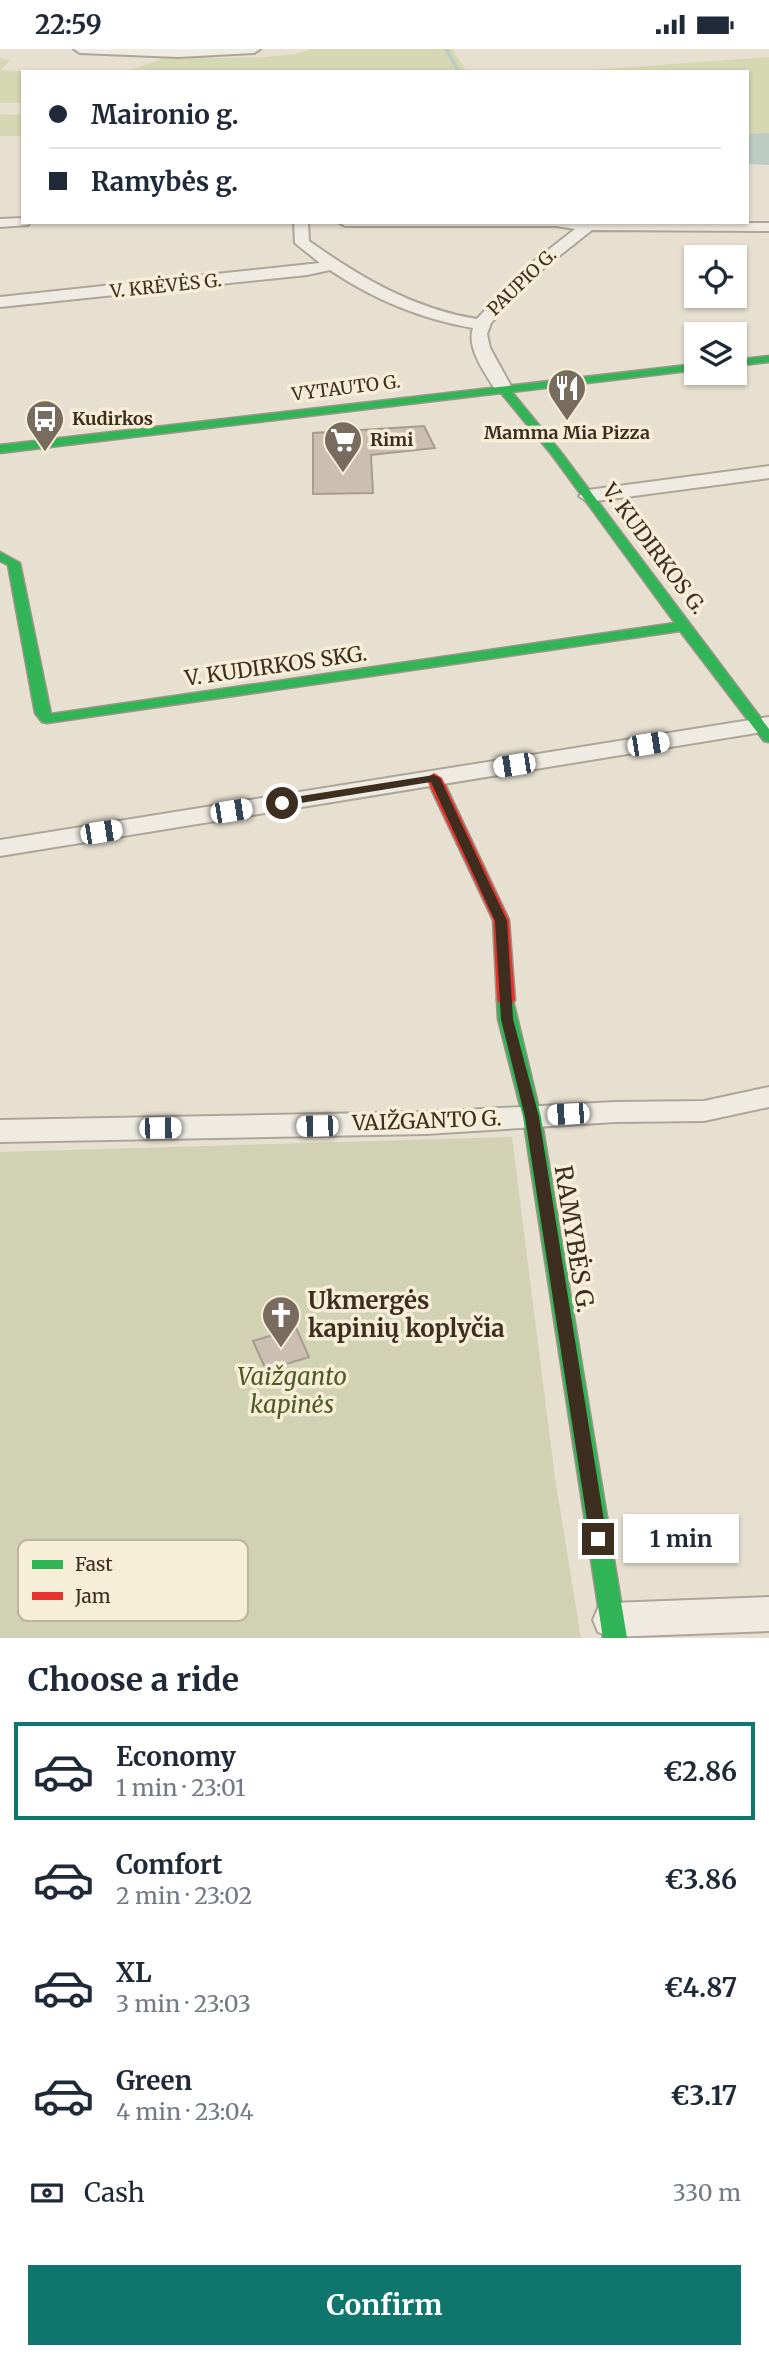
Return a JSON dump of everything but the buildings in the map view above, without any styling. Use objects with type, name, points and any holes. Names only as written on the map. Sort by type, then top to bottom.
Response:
[{"type":"street","points":[[80,49],[170,53],[254,49]]},
{"type":"street","points":[[0,223],[21,222]]},
{"type":"street","points":[[301,224],[302,243],[331,265],[407,307],[481,324]]},
{"type":"street","name":"PAUPIO G.","points":[[572,224],[599,224]]},
{"type":"street","name":"PAUPIO G.","points":[[645,224],[769,227]]},
{"type":"street","name":"PAUPIO G.","points":[[503,388],[479,340],[481,324],[526,275],[588,226]]},
{"type":"street","name":"V. KRĖVĖS G.","points":[[0,302],[294,272],[331,265]]},
{"type":"street","points":[[747,362],[769,359]]},
{"type":"street","name":"VYTAUTO G.","points":[[0,449],[684,368]]},
{"type":"street","name":"V. KUDIRKOS G.","points":[[503,388],[766,729]]},
{"type":"street","points":[[588,496],[769,472]]},
{"type":"street","name":"V. KUDIRKOS SKG.","points":[[0,556],[14,563],[36,686],[42,713],[47,719],[685,626]]},
{"type":"street","points":[[0,848],[434,778],[766,729]]},
{"type":"street","name":"RAMYBĖS G.","points":[[434,778],[501,921],[507,1019],[532,1117],[613,1629]]},
{"type":"street","name":"VAIŽGANTO G.","points":[[0,1131],[385,1124],[704,1111],[769,1097]]},
{"type":"street","points":[[613,1629],[769,1614]]},
{"type":"green space","points":[[311,49],[452,49],[466,70],[131,70],[170,56],[213,54],[214,58],[296,54]]},
{"type":"green space","points":[[769,57],[769,133],[749,134],[749,70],[593,70]]},
{"type":"green space","points":[[0,58],[10,60],[1,70],[21,71],[21,103],[0,103]]},
{"type":"green space","points":[[0,114],[21,115],[21,136],[0,136]]},
{"type":"green space","name":"Vaižganto kapinės","points":[[512,1137],[555,1478],[581,1638],[0,1638],[0,1152]]},
{"type":"shaded area","points":[[769,133],[769,165],[749,164],[749,134]]},
{"type":"waterway","points":[[446,49],[458,70]]},
{"type":"traffic: fast","points":[[747,362],[769,359]]},
{"type":"traffic: fast","points":[[0,449],[684,368]]},
{"type":"traffic: fast","points":[[503,388],[556,453],[746,711],[769,738]]},
{"type":"traffic: fast","points":[[0,556],[14,563],[42,713],[47,719],[685,626]]},
{"type":"traffic: fast","points":[[506,1000],[507,1019],[532,1117],[615,1638]]},
{"type":"traffic: jam","points":[[434,778],[501,920],[506,1000]]},
{"type":"place","name":"Mamma Mia Pizza","points":[[567,422]]},
{"type":"place","name":"Kudirkos","points":[[45,453]]},
{"type":"place","name":"Rimi","points":[[343,474]]},
{"type":"place","name":"Ukmergės kapinių koplyčia","points":[[281,1349]]},
{"type":"route","points":[[282,803],[434,778],[501,921],[507,1019],[532,1117],[598,1539]]}]
